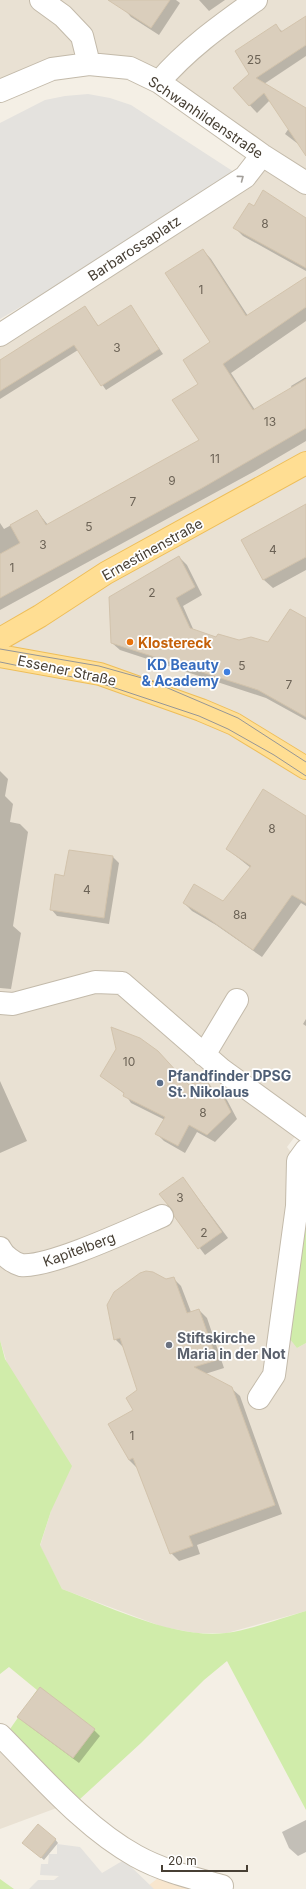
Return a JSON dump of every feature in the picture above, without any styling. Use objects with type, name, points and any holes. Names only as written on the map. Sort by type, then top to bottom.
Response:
[{"type":"main road","name":"Ernestinenstraße","points":[[0,639],[40,616],[106,573],[306,463]]},
{"type":"main road","name":"Essener Straße","points":[[0,656],[100,674],[201,710],[234,724],[306,768]]},
{"type":"street","points":[[0,91],[52,69],[89,64],[82,36],[63,16],[41,0]]},
{"type":"street","points":[[159,82],[173,65],[209,33],[256,0]]},
{"type":"street","name":"Schwanhildenstraße","points":[[89,64],[130,68],[159,82],[262,155],[306,182]]},
{"type":"street","name":"Barbarossaplatz","points":[[0,335],[245,177],[262,155]]},
{"type":"street","points":[[0,1003],[13,1004],[95,982],[122,983],[222,1070],[306,1131]]},
{"type":"street","points":[[204,1054],[237,1000]]},
{"type":"street","points":[[259,1398],[274,1375],[298,1206],[298,1161],[306,1150]]},
{"type":"street","name":"Kapitelberg","points":[[0,1248],[3,1254],[19,1264],[38,1264],[90,1246],[162,1216]]},
{"type":"street","points":[[0,1735],[105,1836],[136,1856],[183,1876],[222,1886]]},
{"type":"shaded area","points":[[0,0],[246,0],[160,73],[132,61],[0,86]]},
{"type":"shaded area","points":[[266,0],[306,0],[306,1122],[287,1147],[306,1172],[297,1348],[306,1343],[306,1611],[227,1633],[196,1633],[163,1627],[62,1589],[40,1546],[51,1511],[0,1340],[0,344],[266,152],[167,78]]},
{"type":"shaded area","points":[[88,94],[110,98],[131,105],[234,172],[125,245],[0,319],[0,123],[45,100]]},
{"type":"shaded area","points":[[0,1737],[62,1806],[0,1829]]},
{"type":"shaded area","points":[[57,1844],[80,1847],[102,1873],[124,1860],[154,1889],[29,1889],[38,1880],[54,1880],[59,1876],[40,1875],[41,1864],[48,1864],[49,1854],[57,1854]]},
{"type":"shaded area","points":[[162,1875],[200,1889],[144,1889]]},
{"type":"green space","points":[[306,1172],[306,1343],[297,1348],[286,1334]]},
{"type":"green space","points":[[0,1340],[5,1359],[72,1466],[51,1511],[40,1545],[62,1589],[142,1620],[185,1631],[206,1634],[226,1633],[245,1629],[306,1611],[306,1810],[227,1661],[204,1680],[141,1743],[80,1799],[8,1732],[37,1690],[9,1667],[0,1674]]},
{"type":"green space","points":[[0,1879],[14,1889],[0,1889]]},
{"type":"building","points":[[108,0],[170,0],[151,28]]},
{"type":"building","points":[[306,16],[306,45],[256,78],[306,108],[306,156],[264,93],[249,106],[233,88],[249,74],[235,51],[276,24],[281,32]]},
{"type":"building","points":[[263,190],[306,218],[306,268],[233,228],[249,203],[254,206]]},
{"type":"building","points":[[203,249],[246,316],[306,277],[306,307],[223,364],[253,410],[306,379],[306,428],[202,488],[0,598],[0,554],[20,543],[10,525],[37,510],[46,525],[199,440],[172,400],[198,384],[183,360],[210,342],[165,273]]},
{"type":"building","points":[[131,305],[159,349],[101,386],[74,345],[0,391],[0,360],[85,306],[98,326]]},
{"type":"building","points":[[306,504],[306,557],[263,580],[241,540]]},
{"type":"building","points":[[179,556],[195,587],[176,598],[190,628],[216,637],[218,634],[239,640],[251,637],[268,642],[290,609],[306,618],[306,717],[258,690],[111,643],[109,597]]},
{"type":"building","points":[[263,789],[306,816],[306,903],[292,895],[253,950],[183,903],[194,884],[223,901],[251,866],[226,849]]},
{"type":"building","points":[[69,850],[113,856],[104,918],[50,910],[55,874],[64,876]]},
{"type":"building","points":[[111,1027],[140,1038],[158,1051],[189,1085],[206,1079],[214,1094],[220,1091],[231,1112],[207,1135],[189,1125],[178,1146],[155,1134],[165,1117],[123,1096],[124,1093],[100,1076],[116,1049]]},
{"type":"building","points":[[183,1177],[222,1232],[198,1249],[174,1216],[173,1211],[159,1194]]},
{"type":"building","points":[[146,1271],[153,1272],[166,1279],[174,1277],[187,1313],[199,1309],[217,1360],[194,1367],[232,1387],[275,1505],[189,1536],[193,1546],[170,1554],[133,1458],[129,1460],[108,1424],[133,1410],[126,1398],[137,1390],[120,1338],[114,1340],[107,1305],[114,1292],[140,1273]]},
{"type":"building","points":[[40,1687],[95,1729],[73,1758],[17,1717]]},
{"type":"building","points":[[38,1824],[56,1839],[41,1858],[22,1843]]},
{"type":"tram line","points":[[0,649],[99,666],[149,680],[238,718],[306,762]]},
{"type":"tram line","points":[[0,662],[97,682],[199,716],[228,729],[274,755],[306,776]]},
{"type":"place","name":"Klostereck","points":[[130,642]]},
{"type":"place","name":"KD Beauty & Academy","points":[[227,672]]},
{"type":"place","name":"Pfandfinder DPSG St. Nikolaus","points":[[160,1083]]},
{"type":"place","name":"Stiftskirche Maria in der Not","points":[[169,1345]]}]
